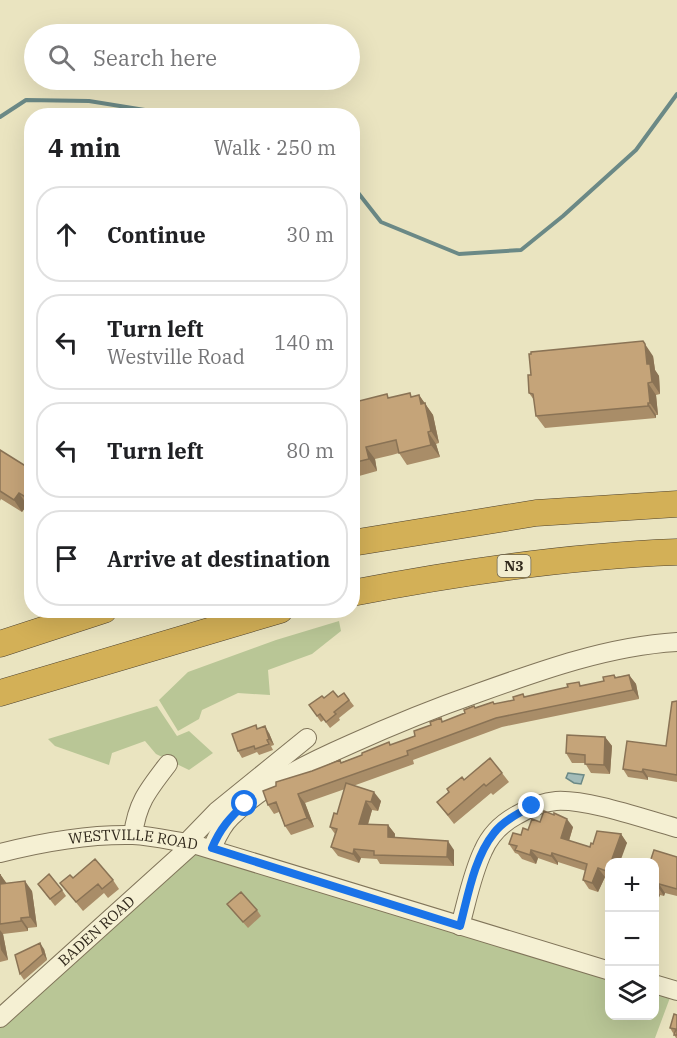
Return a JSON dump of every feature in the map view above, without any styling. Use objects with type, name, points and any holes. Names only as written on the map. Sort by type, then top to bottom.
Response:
[{"type":"highway","points":[[360,542],[536,513],[677,504]]},
{"type":"highway","name":"N3","points":[[360,591],[422,579],[553,560],[677,552]]},
{"type":"highway","points":[[3,643],[80,618]]},
{"type":"highway","points":[[0,693],[253,618]]},
{"type":"highway","points":[[0,704],[75,671]]},
{"type":"street","points":[[212,848],[217,835],[229,818],[265,789],[288,774],[414,716],[577,661],[656,643],[677,642]]},
{"type":"street","name":"BADEN ROAD","points":[[0,1018],[190,843],[217,811],[306,738]]},
{"type":"street","points":[[134,835],[136,815],[141,803],[168,764]]},
{"type":"street","points":[[460,926],[483,850],[494,832],[532,806],[555,801],[577,802],[677,828]]},
{"type":"street","name":"WESTVILLE ROAD","points":[[0,853],[35,844],[87,837],[134,835],[190,843],[605,970]]},
{"type":"street","points":[[659,986],[677,991]]},
{"type":"green space","points":[[339,621],[341,631],[312,654],[268,670],[270,695],[238,693],[202,710],[199,719],[178,731],[159,700],[188,672],[276,640]]},
{"type":"green space","points":[[157,706],[177,736],[189,731],[213,753],[189,770],[156,754],[145,741],[112,753],[109,765],[55,746],[48,739]]},
{"type":"green space","points":[[194,846],[605,975],[605,1020],[659,1020],[659,991],[671,995],[655,1038],[0,1038],[0,1019]]},
{"type":"water","points":[[568,773],[584,775],[581,784],[566,778]]},
{"type":"building","points":[[643,341],[647,364],[650,364],[652,382],[648,383],[650,403],[648,406],[536,416],[533,394],[529,393],[528,375],[531,375],[529,354],[531,352]]},
{"type":"building","points":[[410,393],[411,397],[419,395],[421,404],[425,403],[431,431],[428,432],[431,445],[399,453],[396,440],[366,447],[369,459],[360,461],[360,401],[387,394],[388,398]]},
{"type":"building","points":[[0,450],[24,465],[24,496],[19,493],[14,500],[0,491]]},
{"type":"building","points":[[614,675],[615,678],[629,675],[633,690],[496,718],[407,751],[408,755],[298,794],[307,818],[285,826],[276,802],[268,805],[263,791],[276,786],[276,782],[340,760],[341,763],[389,742],[390,745],[415,736],[414,731],[431,725],[430,722],[441,718],[442,722],[465,713],[464,710],[474,706],[475,708],[493,702],[494,704],[514,700],[513,697],[523,694],[524,697],[568,687],[567,684],[579,682],[580,686],[604,681],[603,677]]},
{"type":"building","points":[[333,691],[338,697],[344,693],[349,700],[326,722],[320,714],[317,716],[309,705]]},
{"type":"building","points":[[677,701],[677,775],[643,769],[642,772],[623,769],[627,741],[666,746],[672,702]]},
{"type":"building","points":[[256,725],[257,729],[265,726],[269,744],[238,751],[232,734]]},
{"type":"building","points":[[567,735],[605,737],[604,765],[585,764],[585,755],[566,753]]},
{"type":"building","points":[[490,758],[502,773],[486,786],[484,784],[448,815],[437,802],[449,792],[447,789],[462,777],[464,780]]},
{"type":"building","points":[[346,783],[374,792],[371,802],[366,801],[359,824],[388,825],[388,837],[448,841],[447,857],[374,855],[374,851],[354,849],[353,854],[331,847],[337,829],[330,827],[334,813],[337,814]]},
{"type":"building","points":[[544,811],[567,819],[561,838],[590,847],[597,831],[621,834],[612,858],[605,858],[605,871],[598,868],[592,883],[583,880],[587,864],[552,853],[551,856],[531,850],[530,855],[515,850],[517,846],[509,844],[513,833],[521,835],[523,828],[528,830],[532,819],[540,822]]},
{"type":"building","points":[[654,850],[677,857],[677,889],[659,884],[659,858],[651,858]]},
{"type":"building","points":[[95,859],[113,880],[102,889],[98,884],[76,902],[60,883],[70,875],[73,878]]},
{"type":"building","points":[[0,874],[1,884],[25,881],[30,917],[21,918],[21,921],[0,924]]},
{"type":"building","points":[[49,874],[62,890],[50,899],[38,884]]},
{"type":"building","points":[[241,892],[257,910],[243,922],[227,904]]},
{"type":"building","points":[[40,943],[43,954],[20,974],[15,955]]},
{"type":"building","points":[[674,1014],[677,1015],[677,1035],[674,1035],[676,1029],[670,1028]]},
{"type":"waterway","points":[[360,195],[381,222],[459,254],[521,250],[563,216],[636,150],[677,94]]},
{"type":"waterway","points":[[0,117],[26,100],[89,101],[132,108]]},
{"type":"route","points":[[245,804],[229,818],[217,835],[212,848],[460,926],[483,850],[494,832],[532,806]]}]
